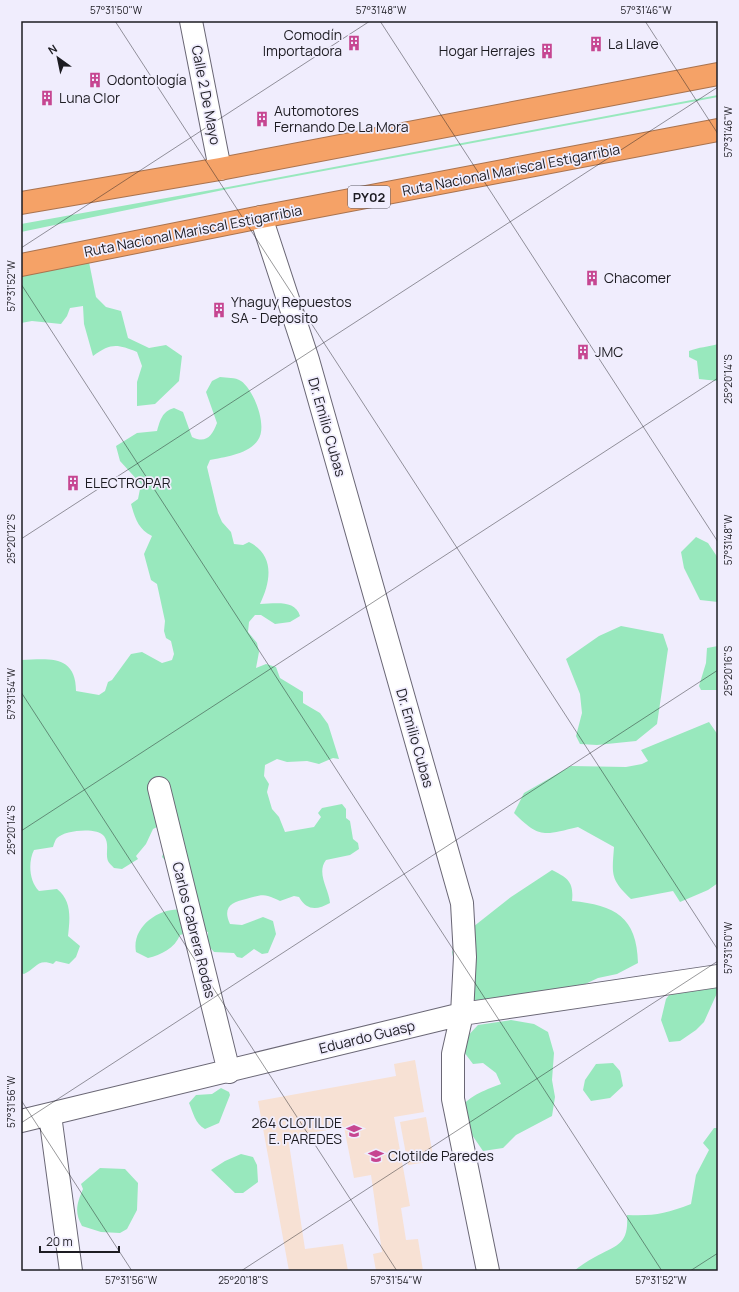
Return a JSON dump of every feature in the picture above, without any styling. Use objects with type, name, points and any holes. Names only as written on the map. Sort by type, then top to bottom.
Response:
[{"type":"highway","points":[[21,203],[220,169],[718,74]]},
{"type":"highway","name":"Ruta Nacional Mariscal Estigarribia","points":[[21,265],[261,217],[718,130]]},
{"type":"street","name":"Calle 2 De Mayo","points":[[192,21],[220,169]]},
{"type":"street","name":"Dr. Emilio Cubas","points":[[261,217],[308,360],[462,903],[465,957],[462,1014],[453,1054],[453,1099],[488,1271]]},
{"type":"street","name":"Carlos Cabrera Rodas","points":[[159,788],[229,1072]]},
{"type":"street","name":"Eduardo Guasp","points":[[21,1122],[462,1014],[718,976]]},
{"type":"street","points":[[50,1115],[71,1271]]},
{"type":"shaded area","name":"Clotilde Paredes","points":[[415,1060],[424,1112],[394,1117],[410,1206],[401,1208],[406,1240],[418,1239],[423,1271],[376,1271],[373,1254],[382,1252],[371,1175],[354,1178],[344,1127],[288,1137],[305,1249],[343,1244],[348,1271],[289,1271],[258,1101],[396,1076],[394,1064]]},
{"type":"shaded area","points":[[426,1117],[434,1161],[408,1165],[400,1122]]},
{"type":"green space","points":[[718,95],[718,97],[228,189],[21,232],[21,224],[228,187]]},
{"type":"green space","points":[[88,257],[96,297],[106,307],[121,311],[128,338],[149,348],[166,345],[182,356],[179,381],[155,404],[137,406],[137,382],[142,366],[137,352],[124,347],[114,346],[93,356],[84,324],[83,306],[70,308],[67,316],[61,324],[32,321],[21,323],[21,266]]},
{"type":"green space","points":[[718,344],[718,381],[699,379],[697,361],[689,357],[689,351]]},
{"type":"green space","points":[[220,377],[241,381],[251,392],[258,409],[261,434],[254,445],[249,449],[229,456],[210,460],[207,467],[218,513],[222,522],[231,532],[234,544],[243,545],[249,542],[257,547],[267,561],[267,586],[260,604],[277,603],[289,605],[294,607],[300,616],[290,622],[275,624],[261,615],[255,615],[249,622],[248,632],[257,643],[259,652],[256,668],[266,664],[276,667],[280,678],[303,692],[303,703],[320,713],[328,724],[339,759],[333,758],[319,764],[307,761],[287,762],[277,759],[265,765],[264,776],[269,784],[267,792],[272,809],[279,817],[285,832],[314,827],[321,817],[318,813],[322,808],[342,804],[346,809],[346,818],[350,821],[353,839],[358,843],[359,849],[350,855],[326,860],[322,870],[330,903],[321,907],[309,907],[302,902],[299,897],[294,896],[280,901],[270,896],[263,895],[241,900],[230,906],[227,913],[230,924],[242,925],[263,917],[273,921],[276,934],[268,953],[262,954],[254,949],[242,958],[237,957],[234,953],[214,952],[207,944],[208,932],[197,930],[180,935],[175,944],[167,950],[148,958],[136,952],[138,934],[143,926],[157,915],[166,911],[184,910],[169,864],[162,857],[166,845],[170,821],[153,829],[146,844],[136,856],[138,859],[122,869],[114,868],[108,862],[107,842],[104,836],[100,833],[95,831],[74,831],[61,835],[55,841],[53,847],[34,850],[30,866],[31,877],[39,891],[57,889],[62,894],[68,904],[69,910],[68,936],[80,946],[76,957],[69,964],[56,961],[53,964],[43,962],[24,974],[21,973],[21,660],[41,659],[59,661],[71,670],[75,679],[76,691],[99,695],[105,691],[108,682],[112,680],[131,654],[142,652],[162,663],[172,660],[174,654],[171,641],[166,638],[164,631],[165,621],[157,584],[151,580],[144,554],[152,536],[140,526],[131,504],[138,499],[141,484],[120,461],[116,446],[137,433],[157,431],[164,414],[170,409],[174,408],[183,412],[192,437],[201,440],[208,438],[213,432],[217,423],[206,392],[212,381]]},
{"type":"green space","points":[[696,537],[708,543],[718,558],[718,602],[700,600],[684,568],[681,552]]},
{"type":"green space","points":[[621,626],[663,634],[668,649],[657,724],[636,741],[597,745],[580,744],[576,736],[582,713],[580,694],[566,659],[599,636]]},
{"type":"green space","points":[[718,646],[718,690],[701,690],[699,686],[706,663],[707,648]]},
{"type":"green space","points":[[709,722],[718,735],[718,883],[708,890],[680,902],[673,891],[631,899],[619,886],[614,876],[614,847],[578,827],[550,833],[537,831],[514,813],[524,793],[571,766],[626,767],[642,764],[648,761],[641,750]]},
{"type":"green space","points":[[552,870],[569,881],[572,889],[572,901],[600,906],[612,910],[621,916],[628,924],[633,934],[637,947],[638,963],[617,974],[598,978],[562,995],[473,1006],[457,976],[452,952],[459,938],[511,897]]},
{"type":"green space","points":[[718,975],[718,991],[704,1022],[696,1030],[680,1041],[669,1042],[661,1020],[666,999],[679,982]]},
{"type":"green space","points":[[511,1020],[534,1024],[548,1032],[554,1053],[552,1080],[555,1097],[552,1116],[516,1135],[503,1148],[483,1151],[457,1113],[471,1098],[501,1084],[496,1073],[483,1063],[473,1064],[464,1052],[463,1041],[478,1025]]},
{"type":"green space","points":[[613,1063],[620,1071],[623,1086],[610,1098],[591,1101],[583,1090],[585,1080],[596,1064]]},
{"type":"green space","points":[[221,1088],[229,1092],[230,1095],[219,1123],[205,1129],[197,1121],[189,1103],[196,1095],[212,1094]]},
{"type":"green space","points":[[714,1128],[718,1128],[718,1271],[574,1271],[586,1262],[620,1243],[626,1233],[627,1215],[659,1214],[691,1204],[696,1175],[709,1150],[703,1143]]},
{"type":"green space","points":[[241,1154],[253,1157],[257,1165],[258,1182],[243,1193],[235,1193],[211,1170],[225,1161]]},
{"type":"green space","points":[[100,1168],[125,1169],[138,1183],[137,1210],[127,1229],[120,1233],[101,1232],[82,1226],[78,1216],[77,1208],[83,1189],[81,1184]]},
{"type":"place","name":"Comodín Importadora","points":[[354,43]]},
{"type":"place","name":"La Llave","points":[[596,44]]},
{"type":"place","name":"Hogar Herrajes","points":[[547,51]]},
{"type":"place","name":"Odontología","points":[[95,80]]},
{"type":"place","name":"Luna Clor","points":[[47,98]]},
{"type":"place","name":"Automotores Fernando De La Mora","points":[[262,119]]},
{"type":"place","name":"Chacomer","points":[[592,278]]},
{"type":"place","name":"Yhaguy Repuestos SA - Deposito","points":[[219,310]]},
{"type":"place","name":"JMC","points":[[583,352]]},
{"type":"place","name":"ELECTROPAR","points":[[73,483]]},
{"type":"place","name":"264 CLOTILDE E. PAREDES","points":[[354,1131]]},
{"type":"place","name":"Clotilde Paredes","points":[[376,1156]]}]
